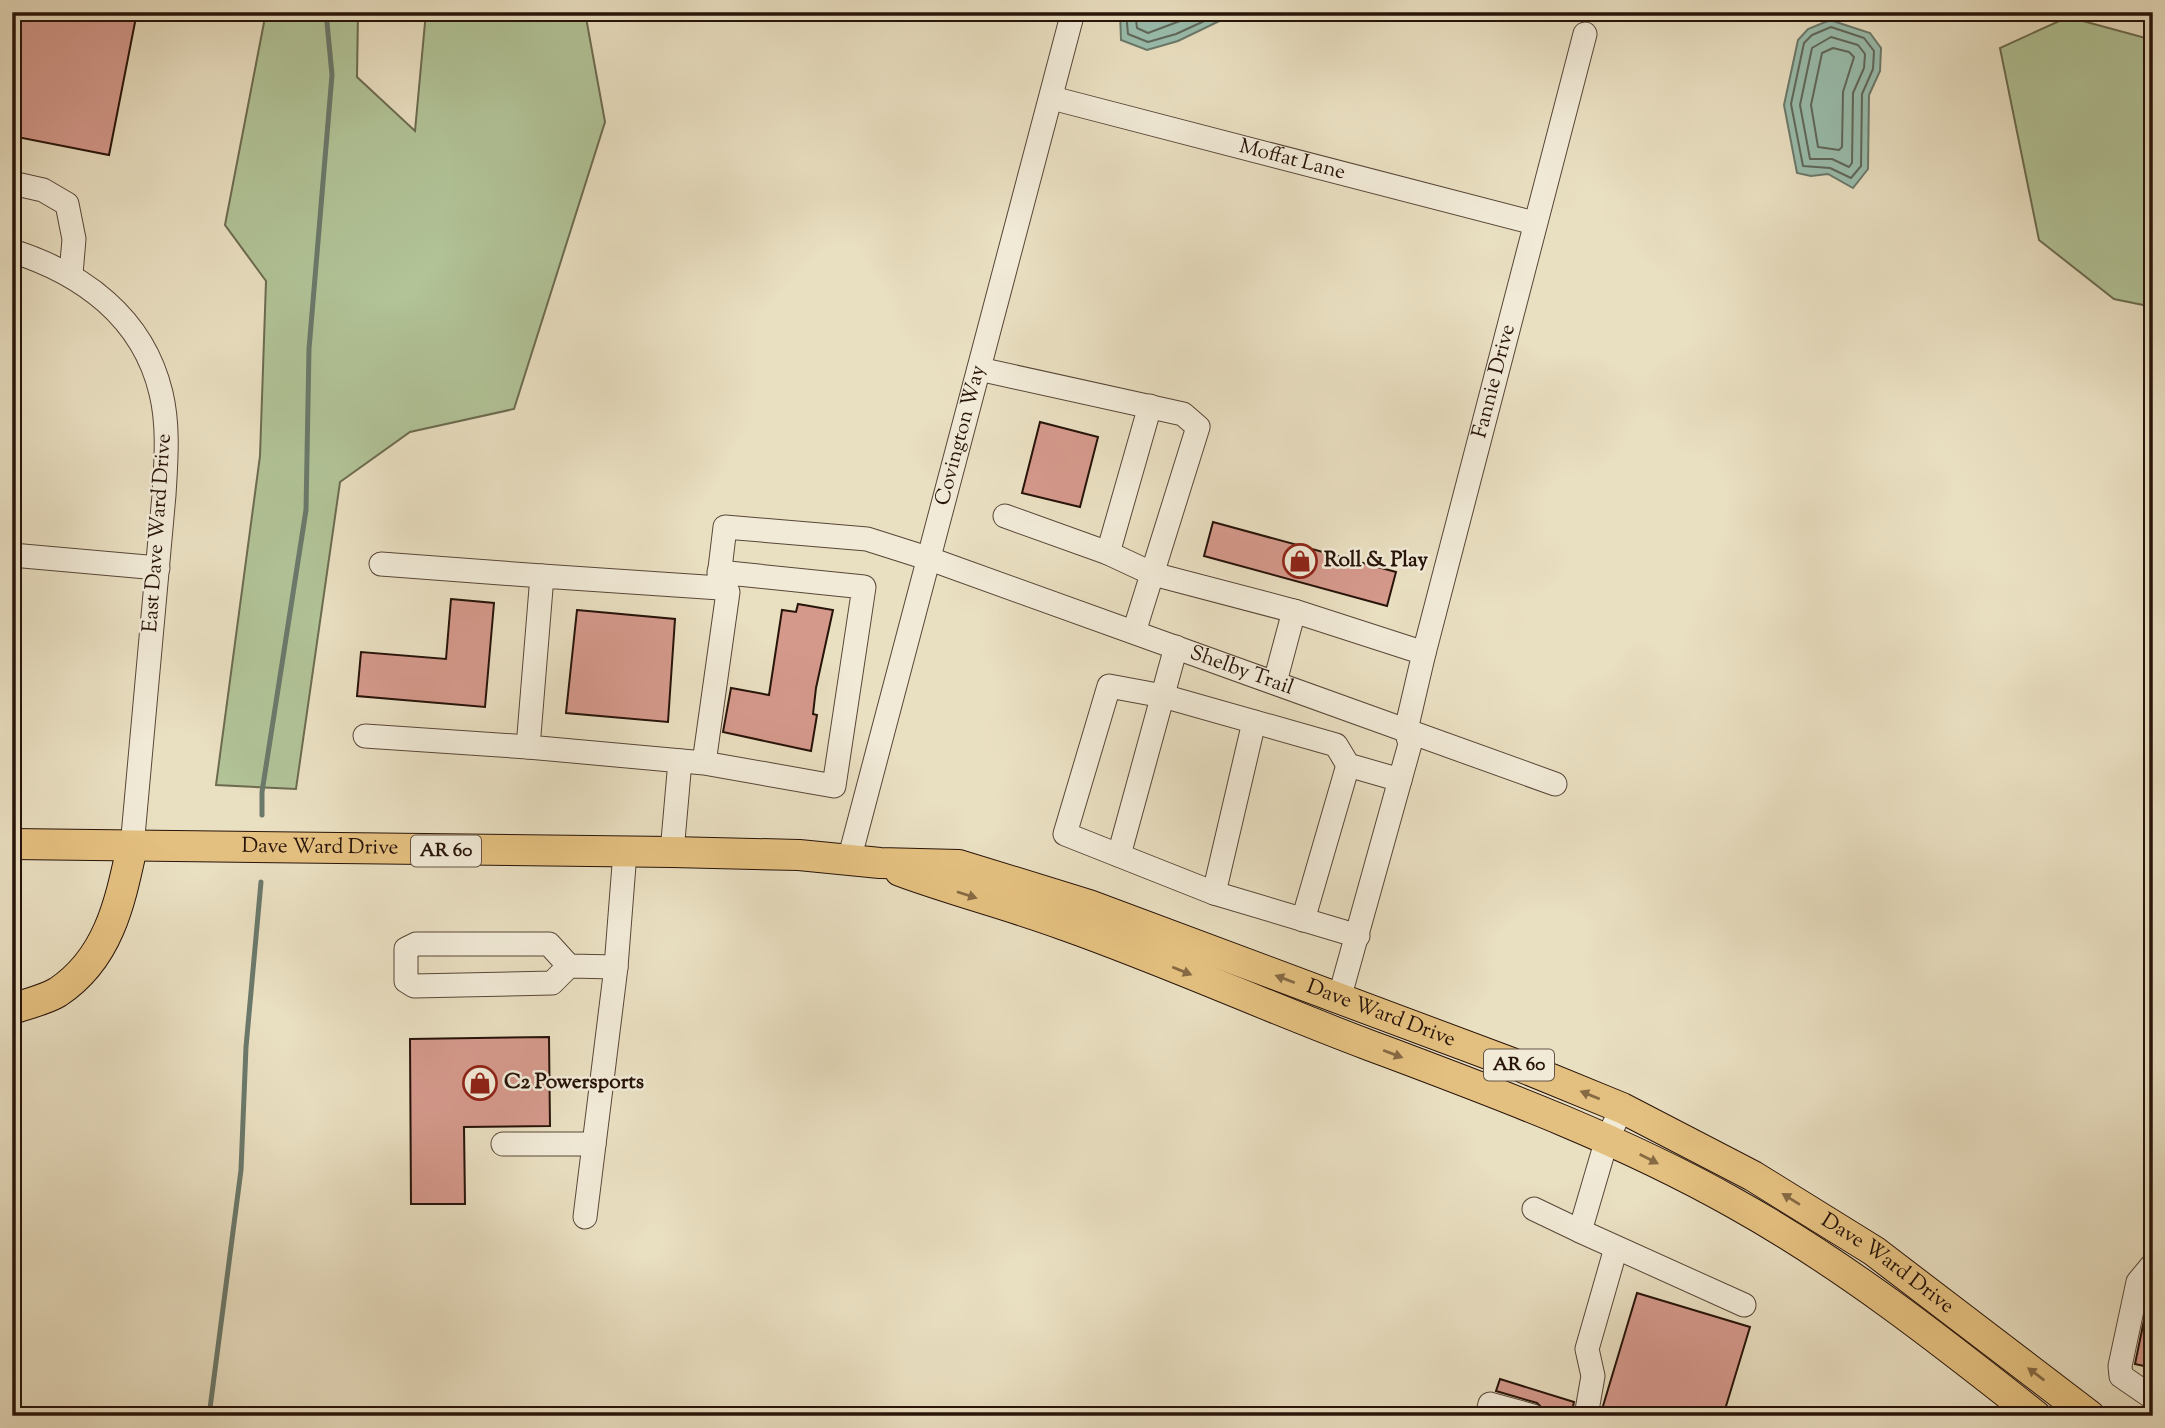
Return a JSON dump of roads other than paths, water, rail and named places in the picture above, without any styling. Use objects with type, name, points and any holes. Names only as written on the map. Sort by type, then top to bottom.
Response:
[{"type":"main road","name":"Dave Ward Drive","points":[[12,844],[672,852],[799,855],[880,863],[959,865],[1089,905],[1512,1063],[1622,1108],[1753,1175],[1874,1251],[2090,1416]]},
{"type":"main road","points":[[12,1009],[57,993],[91,962],[116,919],[132,847]]},
{"type":"main road","name":"Dave Ward Drive","points":[[880,863],[965,895],[1062,924],[1507,1097],[1607,1139],[1735,1203],[1824,1258],[1944,1343],[2036,1416]]},
{"type":"street","name":"Covington Way","points":[[849,860],[1073,12]]},
{"type":"street","name":"Fannie Drive","points":[[1339,999],[1400,780],[1409,744],[1406,730],[1424,653],[1585,34]]},
{"type":"street","name":"Moffat Lane","points":[[1052,98],[1534,223]]},
{"type":"street","points":[[12,183],[43,190],[67,204],[74,239],[71,274]]},
{"type":"street","name":"East Dave Ward Drive","points":[[12,251],[71,274],[103,298],[141,342],[156,372],[162,395],[167,452],[132,847]]},
{"type":"street","points":[[979,369],[1183,414],[1198,427],[1134,632]]},
{"type":"street","points":[[1108,553],[1150,406]]},
{"type":"street","points":[[1005,516],[1108,553],[1153,574],[1294,611],[1424,653]]},
{"type":"street","name":"Shelby Trail","points":[[718,580],[725,527],[867,539],[930,559],[1555,784]]},
{"type":"street","points":[[12,555],[158,568]]},
{"type":"street","points":[[365,736],[704,763],[834,786],[864,587],[542,576],[381,564]]},
{"type":"street","points":[[528,747],[542,576]]},
{"type":"street","points":[[704,763],[728,592],[718,580]]},
{"type":"street","points":[[1275,682],[1294,611]]},
{"type":"street","points":[[1119,855],[1176,647]]},
{"type":"street","points":[[1358,936],[1214,893],[1065,834],[1109,685],[1163,696],[1336,745],[1348,765],[1400,780]]},
{"type":"street","points":[[1214,893],[1254,722]]},
{"type":"street","points":[[672,852],[680,761]]},
{"type":"street","points":[[1303,919],[1348,765]]},
{"type":"street","points":[[585,1217],[616,967],[625,852]]},
{"type":"street","points":[[569,966],[549,944],[416,944],[406,949],[406,981],[414,986],[552,983],[569,966],[616,967]]},
{"type":"street","points":[[1580,1231],[1607,1139],[1622,1108]]},
{"type":"street","points":[[503,1144],[594,1144]]},
{"type":"street","points":[[1534,1209],[1744,1305]]},
{"type":"street","points":[[1586,1416],[1593,1376],[1587,1349],[1616,1248]]},
{"type":"street","points":[[2153,1264],[2138,1282],[2120,1366],[2121,1376],[2153,1398]]},
{"type":"street","points":[[1487,1416],[1490,1404],[1534,1416]]},
{"type":"water","points":[[1120,12],[1238,12],[1178,41],[1147,50],[1121,40]]},
{"type":"water","points":[[1830,20],[1870,33],[1881,48],[1880,71],[1869,95],[1868,169],[1853,188],[1828,174],[1811,176],[1797,173],[1784,105],[1798,40],[1808,29]]},
{"type":"waterway","points":[[262,815],[262,792],[306,510],[309,349],[332,75],[326,12]]},
{"type":"waterway","points":[[209,1416],[241,1170],[246,1047],[261,882]]},
{"type":"place","name":"Roll & Play","points":[[1300,561]]},
{"type":"place","name":"C2 Powersports","points":[[480,1083]]}]
